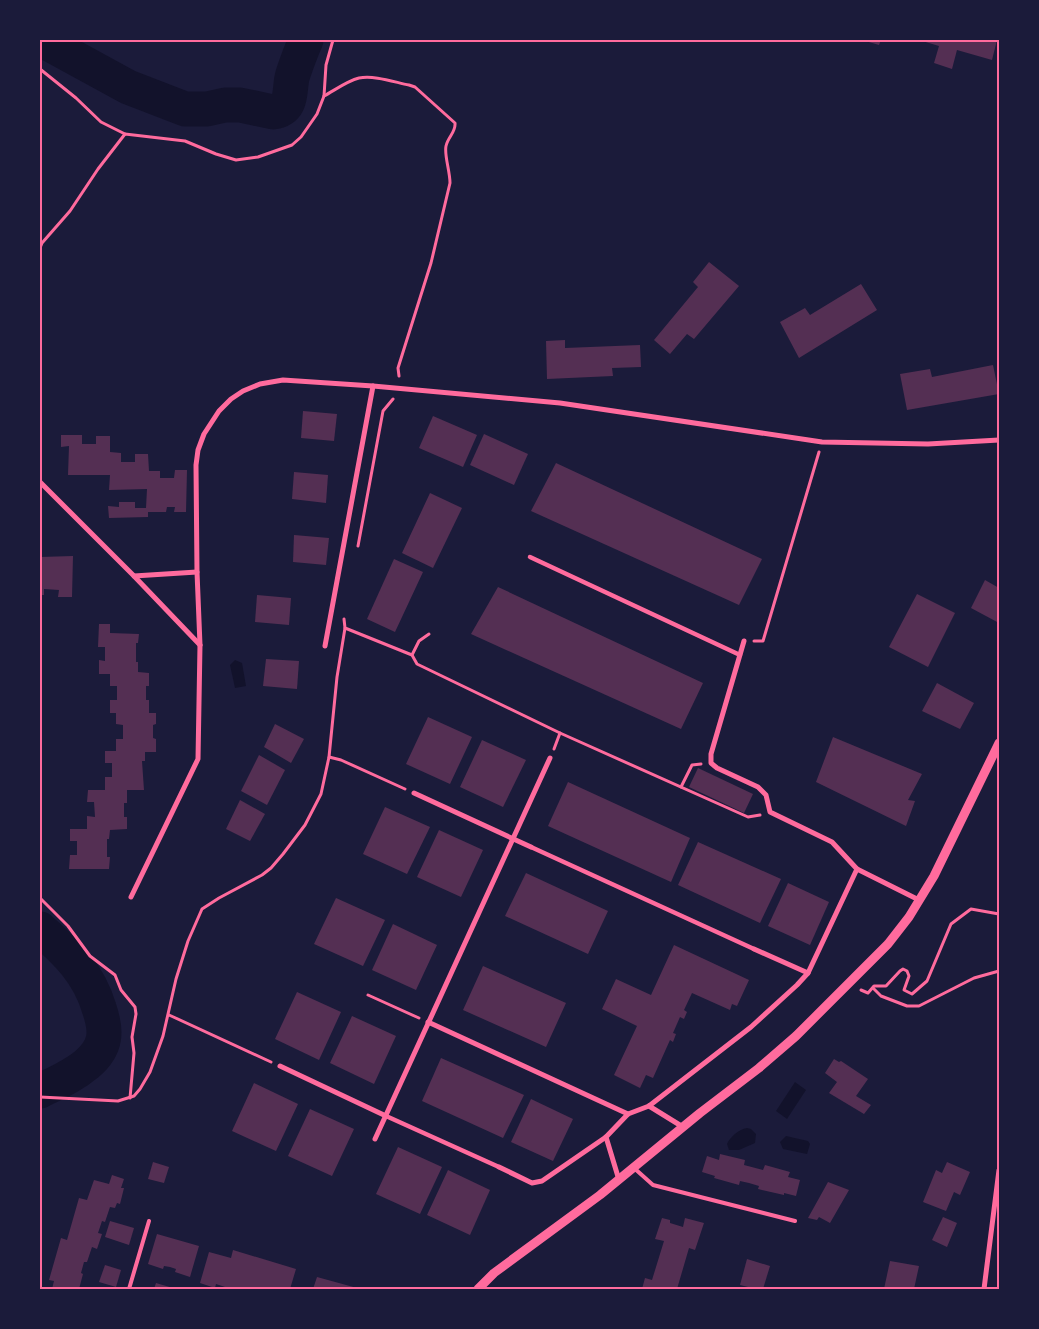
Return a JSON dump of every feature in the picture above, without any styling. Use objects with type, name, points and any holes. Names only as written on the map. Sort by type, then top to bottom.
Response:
[{"type":"street","points":[[131,897],[198,759],[200,645],[196,464],[198,450],[204,434],[218,411],[243,391],[260,384],[283,380],[399,388],[560,403],[822,442],[928,444],[999,440]]},
{"type":"street","points":[[325,646],[373,386]]},
{"type":"street","points":[[40,482],[200,645]]},
{"type":"street","points":[[530,557],[740,655]]},
{"type":"street","points":[[134,576],[197,572]]},
{"type":"street","points":[[744,641],[711,754],[712,763],[717,768],[758,788],[766,795],[770,812],[832,842],[857,870],[919,900]]},
{"type":"street","points":[[478,1289],[494,1273],[619,1180],[758,1068],[823,1009],[888,944],[909,917],[919,900],[955,834],[999,743]]},
{"type":"street","points":[[375,1139],[550,758]]},
{"type":"street","points":[[414,793],[808,973]]},
{"type":"street","points":[[280,1066],[532,1184],[542,1182],[606,1137],[628,1114],[649,1106],[751,1027],[797,985],[808,973],[857,870]]},
{"type":"street","points":[[428,1022],[628,1114]]},
{"type":"street","points":[[649,1106],[683,1127]]},
{"type":"street","points":[[606,1137],[619,1180]]},
{"type":"street","points":[[984,1289],[999,1170]]},
{"type":"lane","points":[[634,1168],[653,1185],[795,1221]]},
{"type":"lane","points":[[129,1289],[149,1221]]},
{"type":"path","points":[[40,69],[76,98],[101,122],[125,134],[185,140],[216,154],[236,160],[258,156],[292,145],[310,126],[324,96],[326,65],[333,40]]},
{"type":"path","points":[[324,96],[360,78],[368,77],[409,85],[415,87],[455,123],[454,131],[446,147],[450,183],[431,263],[398,368],[398,375],[403,381],[383,411],[356,555]]},
{"type":"path","points":[[40,248],[42,243],[70,211],[98,169],[125,134]]},
{"type":"path","points":[[744,641],[763,641],[822,442]]},
{"type":"path","points":[[40,1097],[118,1101],[130,1098],[140,1089],[150,1072],[163,1036],[176,979],[192,928],[202,909],[262,875],[283,854],[304,825],[321,794],[330,757],[346,611]]},
{"type":"path","points":[[345,628],[412,655],[417,664],[560,733],[748,818],[770,812]]},
{"type":"path","points":[[412,655],[419,641],[429,634]]},
{"type":"path","points":[[330,757],[341,760],[414,793]]},
{"type":"path","points":[[682,787],[692,764],[712,763]]},
{"type":"path","points":[[40,898],[68,926],[90,956],[115,975],[121,990],[135,1007],[136,1014],[132,1037],[134,1053],[130,1098]]},
{"type":"path","points":[[861,990],[868,993],[874,986],[886,986],[903,969],[907,971],[909,976],[904,990],[912,994],[927,981],[951,924],[970,909],[999,914]]},
{"type":"path","points":[[873,988],[881,996],[907,1006],[919,1006],[974,978],[999,971]]},
{"type":"path","points":[[368,995],[428,1022]]},
{"type":"path","points":[[169,1015],[280,1066]]},
{"type":"shaded area","points":[[235,660],[242,663],[246,686],[235,688],[230,665]]},
{"type":"shaded area","points":[[795,1082],[806,1090],[787,1119],[776,1111]]},
{"type":"shaded area","points":[[747,1128],[756,1134],[755,1143],[739,1150],[729,1150],[727,1144],[730,1139],[738,1132]]},
{"type":"shaded area","points":[[786,1136],[808,1141],[810,1144],[807,1154],[783,1149],[780,1142]]},
{"type":"building","points":[[862,40],[881,40],[879,45]]},
{"type":"building","points":[[919,40],[997,40],[992,60],[957,50],[952,69],[934,63],[939,46]]},
{"type":"building","points":[[709,262],[739,286],[694,339],[687,334],[670,354],[654,340],[698,287],[693,282]]},
{"type":"building","points":[[861,284],[877,310],[799,358],[780,322],[805,308],[810,315]]},
{"type":"building","points":[[565,340],[565,348],[640,345],[641,367],[612,368],[613,376],[547,379],[546,341]]},
{"type":"building","points":[[993,365],[999,394],[907,410],[900,374],[930,369],[932,377]]},
{"type":"building","points":[[303,411],[337,414],[334,441],[301,438]]},
{"type":"building","points":[[433,416],[477,435],[463,467],[419,448]]},
{"type":"building","points":[[484,434],[528,454],[514,485],[470,465]]},
{"type":"building","points":[[61,435],[82,435],[82,444],[96,444],[96,436],[110,436],[110,452],[121,453],[121,462],[135,462],[135,454],[148,454],[149,471],[160,471],[160,478],[174,478],[175,470],[187,470],[186,512],[174,512],[175,507],[167,507],[166,512],[148,512],[148,517],[109,518],[108,506],[119,507],[119,502],[135,502],[135,508],[146,508],[147,489],[109,490],[110,475],[68,475],[69,446],[61,447]]},
{"type":"building","points":[[556,463],[762,559],[739,605],[531,511]]},
{"type":"building","points":[[294,472],[328,475],[326,503],[292,499]]},
{"type":"building","points":[[430,493],[462,508],[433,568],[402,553]]},
{"type":"building","points":[[294,535],[329,538],[326,565],[293,562]]},
{"type":"building","points":[[73,556],[72,597],[58,597],[59,590],[44,589],[44,595],[40,595],[40,557]]},
{"type":"building","points":[[394,559],[423,572],[395,632],[367,619]]},
{"type":"building","points":[[985,580],[999,588],[999,623],[971,608]]},
{"type":"building","points":[[498,587],[703,683],[681,729],[471,634]]},
{"type":"building","points":[[917,594],[955,613],[928,667],[889,647]]},
{"type":"building","points":[[257,595],[291,598],[289,625],[255,622]]},
{"type":"building","points":[[99,624],[110,624],[110,633],[139,634],[138,643],[136,643],[136,662],[138,662],[138,672],[149,673],[149,686],[146,686],[146,700],[149,700],[149,713],[156,713],[156,724],[153,725],[153,738],[156,739],[156,752],[145,752],[145,761],[142,761],[144,790],[127,790],[127,803],[124,803],[124,817],[127,817],[127,829],[110,830],[109,839],[107,839],[107,857],[110,857],[109,869],[69,869],[70,855],[77,855],[77,841],[70,841],[70,829],[87,829],[87,816],[95,817],[94,802],[87,802],[88,790],[105,790],[105,777],[112,777],[112,763],[105,763],[105,751],[116,751],[116,739],[123,739],[123,725],[116,724],[116,713],[110,713],[110,700],[117,700],[117,686],[110,686],[110,674],[99,674],[99,660],[105,661],[105,647],[98,647]]},
{"type":"building","points":[[266,659],[299,661],[297,689],[263,686]]},
{"type":"building","points":[[937,683],[974,703],[960,729],[922,711]]},
{"type":"building","points":[[428,717],[472,737],[450,784],[406,764]]},
{"type":"building","points":[[275,724],[304,739],[291,763],[264,747]]},
{"type":"building","points":[[833,737],[922,774],[908,800],[915,801],[906,826],[816,782]]},
{"type":"building","points":[[482,740],[526,760],[503,807],[460,787]]},
{"type":"building","points":[[259,755],[285,770],[267,805],[241,791]]},
{"type":"building","points":[[698,768],[753,794],[744,813],[689,787]]},
{"type":"building","points":[[568,782],[690,838],[671,882],[548,826]]},
{"type":"building","points":[[240,800],[265,814],[250,841],[226,829]]},
{"type":"building","points":[[385,807],[430,827],[407,874],[363,854]]},
{"type":"building","points":[[439,830],[483,850],[461,897],[417,877]]},
{"type":"building","points":[[698,842],[781,879],[760,923],[678,885]]},
{"type":"building","points":[[526,873],[608,911],[588,954],[505,916]]},
{"type":"building","points":[[788,883],[829,902],[810,945],[768,926]]},
{"type":"building","points":[[336,898],[385,920],[363,966],[314,944]]},
{"type":"building","points":[[393,924],[437,945],[416,990],[372,970]]},
{"type":"building","points":[[674,945],[749,980],[737,1006],[732,1004],[730,1010],[692,993],[684,1010],[687,1012],[684,1019],[680,1017],[673,1033],[676,1034],[673,1042],[670,1040],[653,1078],[646,1075],[640,1088],[614,1075],[637,1026],[602,1009],[616,979],[651,995]]},
{"type":"building","points":[[483,966],[566,1003],[546,1047],[463,1010]]},
{"type":"building","points":[[297,992],[341,1012],[319,1060],[275,1039]]},
{"type":"building","points":[[352,1016],[396,1036],[374,1084],[330,1063]]},
{"type":"building","points":[[441,1058],[524,1095],[503,1138],[422,1101]]},
{"type":"building","points":[[834,1059],[839,1062],[841,1061],[868,1079],[856,1096],[871,1105],[864,1114],[829,1093],[837,1082],[825,1073]]},
{"type":"building","points":[[254,1083],[298,1104],[276,1151],[232,1131]]},
{"type":"building","points":[[531,1099],[573,1119],[553,1161],[511,1142]]},
{"type":"building","points":[[310,1109],[354,1129],[332,1176],[288,1156]]},
{"type":"building","points":[[398,1147],[442,1167],[420,1214],[376,1194]]},
{"type":"building","points":[[720,1154],[745,1160],[744,1165],[763,1170],[765,1165],[790,1172],[788,1177],[800,1180],[796,1196],[758,1189],[759,1186],[740,1181],[739,1185],[714,1178],[715,1176],[702,1172],[707,1156],[719,1160]]},
{"type":"building","points":[[153,1162],[169,1167],[164,1183],[148,1179]]},
{"type":"building","points":[[947,1162],[970,1172],[960,1195],[954,1192],[946,1211],[923,1202],[936,1170],[942,1173]]},
{"type":"building","points":[[448,1170],[490,1190],[470,1235],[427,1215]]},
{"type":"building","points":[[112,1175],[124,1179],[121,1188],[124,1188],[120,1204],[117,1203],[115,1208],[110,1207],[105,1222],[102,1221],[98,1233],[102,1234],[97,1249],[92,1247],[87,1262],[84,1262],[79,1289],[52,1289],[54,1281],[49,1280],[61,1238],[67,1240],[79,1198],[87,1200],[94,1180],[109,1184]]},
{"type":"building","points":[[828,1182],[849,1190],[830,1223],[819,1217],[817,1220],[808,1218]]},
{"type":"building","points":[[943,1217],[957,1223],[947,1247],[932,1240]]},
{"type":"building","points":[[662,1218],[683,1227],[685,1218],[704,1223],[695,1250],[689,1248],[677,1289],[642,1289],[645,1278],[652,1280],[664,1241],[655,1239]]},
{"type":"building","points":[[110,1221],[134,1228],[129,1245],[105,1237]]},
{"type":"building","points":[[157,1234],[199,1246],[190,1277],[175,1272],[176,1269],[170,1267],[164,1266],[163,1269],[148,1264]]},
{"type":"building","points":[[233,1250],[296,1269],[290,1289],[251,1289],[245,1287],[244,1289],[227,1289],[216,1284],[215,1288],[200,1283],[209,1252],[231,1258]]},
{"type":"building","points":[[747,1259],[770,1266],[763,1289],[740,1285]]},
{"type":"building","points":[[890,1261],[919,1266],[914,1289],[884,1289]]},
{"type":"building","points":[[105,1265],[121,1270],[116,1287],[99,1282]]},
{"type":"building","points":[[317,1277],[357,1288],[357,1289],[313,1289]]},
{"type":"building","points":[[156,1283],[173,1288],[173,1289],[154,1289]]},
{"type":"waterway","points":[[42,40],[128,87],[185,109],[207,109],[225,105],[240,105],[273,112],[285,107],[288,102],[293,74],[306,40]]},
{"type":"waterway","points":[[40,929],[68,955],[83,974],[95,996],[102,1016],[104,1031],[102,1045],[94,1058],[70,1076],[40,1091]]}]
